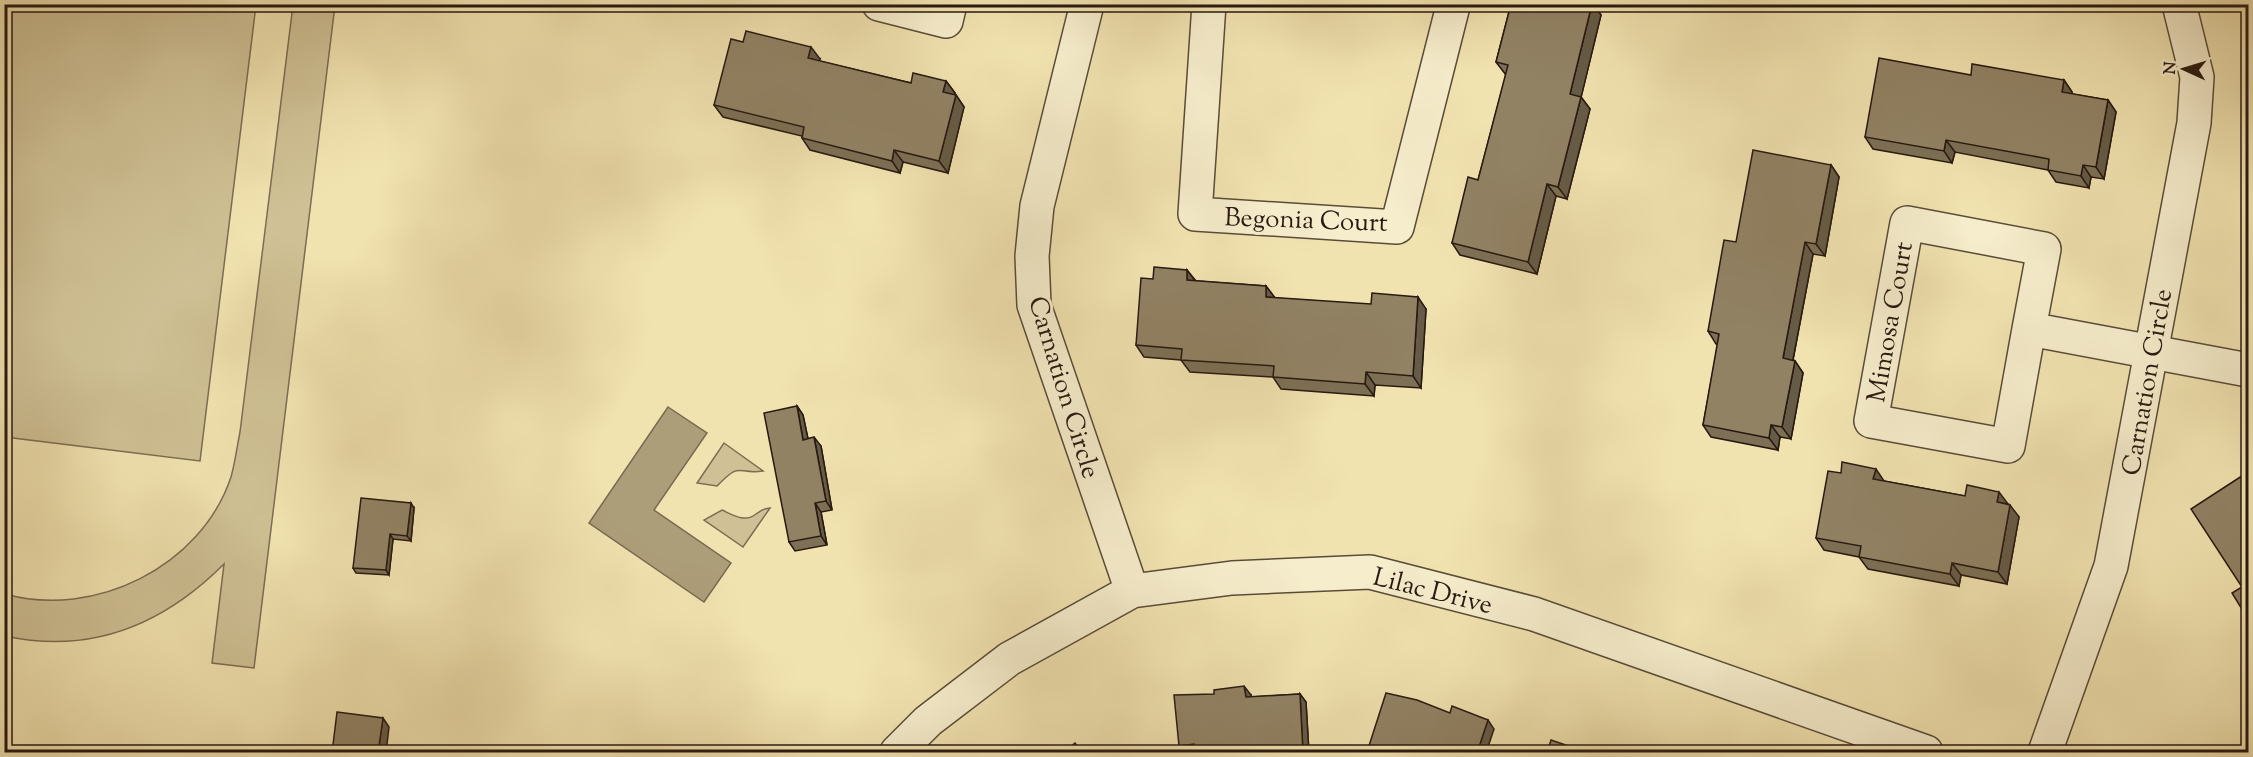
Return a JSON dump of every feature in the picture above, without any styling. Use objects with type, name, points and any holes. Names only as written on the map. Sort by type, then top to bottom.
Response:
[{"type":"street","points":[[879,4],[946,21],[950,4]]},
{"type":"street","name":"Carnation Circle","points":[[1087,4],[1037,206],[1032,256],[1034,305],[1132,591]]},
{"type":"street","name":"Begonia Court","points":[[1209,4],[1195,214],[1397,227],[1453,6],[1449,4]]},
{"type":"street","name":"Carnation Circle","points":[[2045,753],[2111,566],[2193,123],[2197,77],[2179,4]]},
{"type":"street","name":"Mimosa Court","points":[[1907,223],[2044,249],[2029,329],[2008,446],[1871,421],[1907,223]]},
{"type":"street","points":[[2029,329],[2248,370]]},
{"type":"street","name":"Lilac Drive","points":[[897,753],[928,722],[1009,659],[1132,591],[1232,578],[1370,572],[1534,614],[1926,753]]},
{"type":"shaded area","points":[[5,4],[256,5],[200,461],[5,437]]},
{"type":"shaded area","points":[[293,5],[335,5],[254,668],[212,663],[224,564],[176,604],[151,619],[124,630],[96,638],[67,641],[37,641],[5,636],[5,594],[39,600],[74,599],[108,592],[140,579],[170,560],[196,537],[216,509],[231,477],[240,432]]},
{"type":"shaded area","points":[[668,407],[707,433],[654,510],[731,563],[704,602],[589,523]]},
{"type":"shaded area","points":[[724,443],[763,471],[735,471],[717,486],[697,483]]},
{"type":"shaded area","points":[[770,508],[743,547],[704,520],[722,510],[748,518]]},
{"type":"building","points":[[1511,4],[1592,4],[1570,94],[1581,97],[1558,187],[1547,184],[1528,262],[1452,243],[1468,177],[1478,180],[1508,65],[1496,62]]},
{"type":"building","points":[[746,31],[811,47],[808,58],[911,83],[913,73],[946,81],[943,92],[956,95],[939,161],[894,150],[892,161],[802,138],[804,127],[714,105],[731,39],[743,42]]},
{"type":"building","points":[[1879,58],[1971,75],[1972,64],[2064,80],[2062,92],[2108,100],[2096,167],[2083,165],[2081,176],[2048,170],[2049,159],[1946,140],[1944,151],[1865,137]]},
{"type":"building","points":[[1753,150],[1831,165],[1816,244],[1805,242],[1783,358],[1795,361],[1782,427],[1771,425],[1769,438],[1703,425],[1719,334],[1708,331],[1724,240],[1736,242]]},
{"type":"building","points":[[1154,267],[1187,270],[1187,280],[1266,286],[1266,297],[1371,304],[1372,293],[1418,297],[1413,376],[1366,372],[1365,384],[1273,377],[1274,366],[1181,360],[1182,349],[1136,345],[1141,278],[1153,279]]},
{"type":"building","points":[[797,406],[803,440],[814,437],[826,501],[815,503],[821,536],[789,542],[764,413]]},
{"type":"building","points":[[1842,462],[1876,469],[1873,479],[1965,496],[1967,485],[1999,492],[1997,502],[2010,505],[1998,572],[1952,563],[1950,574],[1859,557],[1861,546],[1816,538],[1828,471],[1841,473]]},
{"type":"building","points":[[2248,472],[2248,619],[2232,593],[2242,587],[2191,509]]},
{"type":"building","points":[[361,498],[411,503],[407,536],[390,534],[386,570],[353,568]]},
{"type":"building","points":[[1244,686],[1246,697],[1300,694],[1303,753],[1195,753],[1194,744],[1179,746],[1174,695],[1214,694],[1214,690]]},
{"type":"building","points":[[1386,693],[1417,700],[1450,713],[1452,706],[1488,720],[1477,753],[1367,752]]},
{"type":"building","points":[[337,712],[383,718],[378,753],[332,753]]},
{"type":"building","points":[[1551,740],[1589,753],[1547,753]]},
{"type":"building","points":[[1075,743],[1082,753],[1062,753]]}]
